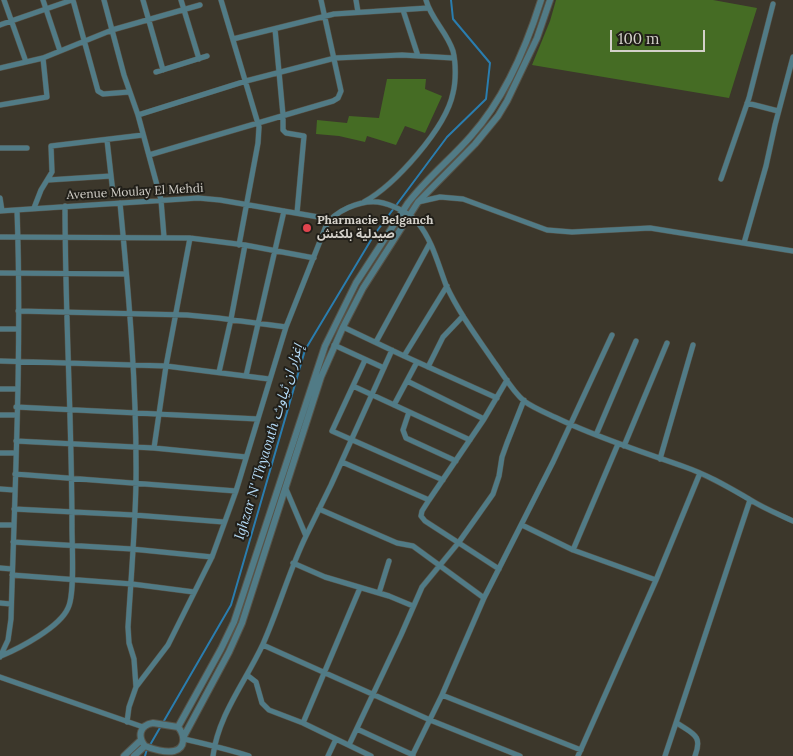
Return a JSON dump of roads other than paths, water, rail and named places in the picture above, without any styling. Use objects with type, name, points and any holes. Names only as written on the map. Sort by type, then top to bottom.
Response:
[{"type":"street","points":[[4,0],[26,62]]},
{"type":"street","points":[[43,0],[60,51]]},
{"type":"street","points":[[0,25],[73,0],[98,91],[103,94],[129,92]]},
{"type":"street","points":[[104,0],[161,200],[164,237]]},
{"type":"street","points":[[143,0],[163,70]]},
{"type":"street","points":[[180,0],[199,58]]},
{"type":"street","points":[[221,0],[258,122],[258,143],[248,205],[239,244]]},
{"type":"street","points":[[148,155],[338,98],[341,91],[321,0]]},
{"type":"street","points":[[356,0],[358,12]]},
{"type":"street","points":[[359,204],[373,197],[412,160],[437,127],[447,110],[453,94],[453,52],[428,8],[426,0]]},
{"type":"street","points":[[178,727],[234,622],[324,346],[356,283],[399,210],[470,138],[502,92],[526,42],[541,0]]},
{"type":"street","points":[[124,756],[143,743],[174,751],[182,745],[184,737],[239,630],[334,345],[363,288],[418,202],[487,130],[507,101],[529,59],[550,0]]},
{"type":"street","points":[[721,179],[747,103],[773,4]]},
{"type":"street","points":[[0,68],[43,58],[112,30],[200,5]]},
{"type":"street","points":[[233,39],[325,16],[428,8]]},
{"type":"street","points":[[403,10],[418,56]]},
{"type":"street","points":[[536,15],[545,16]]},
{"type":"street","points":[[275,29],[283,115],[282,126],[284,132],[304,136],[297,213]]},
{"type":"street","points":[[156,72],[207,56]]},
{"type":"street","points":[[138,116],[246,82],[335,58],[418,56],[453,58]]},
{"type":"street","points":[[744,243],[766,166],[778,111],[793,57]]},
{"type":"street","points":[[0,105],[47,97],[43,58]]},
{"type":"street","points":[[510,75],[518,80]]},
{"type":"street","points":[[747,103],[778,111]]},
{"type":"street","points":[[34,208],[41,190],[52,172],[51,146],[143,135]]},
{"type":"street","points":[[107,140],[113,193]]},
{"type":"street","points":[[0,148],[27,148]]},
{"type":"street","points":[[48,180],[111,176]]},
{"type":"street","points":[[408,202],[418,202],[440,197],[463,199],[547,230],[572,232],[650,228],[793,251]]},
{"type":"street","points":[[0,198],[1,211]]},
{"type":"street","name":"Avenue Moulay El Mehdi","points":[[1,211],[198,198],[330,219]]},
{"type":"street","points":[[127,722],[129,707],[136,687],[168,645],[212,557],[236,491],[286,326],[330,219],[342,211],[365,202],[379,202],[399,210],[409,215],[419,224],[430,243],[447,286],[463,316],[507,380],[524,400],[571,425],[716,480],[750,500],[793,521]]},
{"type":"street","points":[[120,203],[130,314],[135,412],[136,483],[132,584],[128,627],[134,659],[136,687]]},
{"type":"street","points":[[1,657],[27,643],[60,620],[65,615],[70,603],[72,578],[71,409],[66,312],[65,206]]},
{"type":"street","points":[[1,657],[10,631],[12,604],[18,311],[17,210]]},
{"type":"street","points":[[246,376],[284,211]]},
{"type":"street","points":[[0,237],[190,238],[239,244],[314,258]]},
{"type":"street","points":[[154,448],[166,366],[190,238]]},
{"type":"street","points":[[376,342],[430,243]]},
{"type":"street","points":[[219,372],[245,245]]},
{"type":"street","points":[[0,273],[126,274]]},
{"type":"street","points":[[404,356],[447,286]]},
{"type":"street","points":[[18,311],[176,315],[286,326]]},
{"type":"street","points":[[428,367],[443,337],[463,316]]},
{"type":"street","points":[[343,327],[497,398]]},
{"type":"street","points":[[0,329],[17,329]]},
{"type":"street","points":[[357,728],[413,755],[442,695],[484,598],[571,425],[612,335]]},
{"type":"street","points":[[596,435],[636,340]]},
{"type":"street","points":[[573,550],[667,343]]},
{"type":"street","points":[[334,345],[384,368]]},
{"type":"street","points":[[660,459],[693,345]]},
{"type":"street","points":[[213,756],[222,723],[263,645],[293,564],[342,462],[392,350]]},
{"type":"street","points":[[365,360],[332,431],[443,480]]},
{"type":"street","points":[[0,361],[166,366],[269,379]]},
{"type":"street","points":[[394,405],[417,362]]},
{"type":"street","points":[[499,569],[422,518],[422,511],[484,419],[507,380]]},
{"type":"street","points":[[407,381],[484,419]]},
{"type":"street","points":[[353,386],[470,440]]},
{"type":"street","points":[[0,389],[17,389]]},
{"type":"street","points":[[349,745],[422,587],[438,565],[459,542],[493,494],[506,442],[524,400]]},
{"type":"street","points":[[16,407],[258,419]]},
{"type":"street","points":[[409,412],[403,430],[406,438],[456,461]]},
{"type":"street","points":[[0,415],[16,415]]},
{"type":"street","points":[[16,441],[154,448],[246,457]]},
{"type":"street","points":[[0,453],[16,453]]},
{"type":"street","points":[[342,462],[429,500]]},
{"type":"street","points":[[578,756],[656,580],[700,473]]},
{"type":"street","points":[[15,474],[236,491]]},
{"type":"street","points":[[0,489],[14,490]]},
{"type":"street","points":[[286,489],[306,536]]},
{"type":"street","points":[[665,756],[750,500]]},
{"type":"street","points":[[14,509],[72,511],[224,522]]},
{"type":"street","points":[[319,509],[397,543],[413,546],[484,598]]},
{"type":"street","points":[[0,524],[14,525]]},
{"type":"street","points":[[522,525],[573,550],[656,580]]},
{"type":"street","points":[[13,542],[132,549],[212,557]]},
{"type":"street","points":[[379,593],[389,561]]},
{"type":"street","points":[[293,564],[325,577],[379,593],[413,606]]},
{"type":"street","points":[[0,568],[12,572],[194,592]]},
{"type":"street","points":[[303,723],[360,588]]},
{"type":"street","points":[[0,603],[12,604]]},
{"type":"street","points":[[0,639],[8,640]]},
{"type":"street","points":[[263,645],[430,720],[520,756]]},
{"type":"street","points":[[247,675],[256,682],[262,703],[272,712],[303,723],[371,756]]},
{"type":"street","points":[[0,677],[144,727]]},
{"type":"street","points":[[442,695],[582,750]]},
{"type":"street","points":[[143,743],[140,733],[144,727],[153,722],[178,727],[184,737],[249,756]]},
{"type":"street","points":[[677,723],[697,737],[699,744],[695,756]]},
{"type":"street","points":[[328,756],[336,739]]},
{"type":"street","points":[[134,756],[143,743]]},
{"type":"waterway","name":"Ighzar N' Thyaouth إغزار ان ثياوث","points":[[150,745],[231,605],[305,350],[374,235],[447,137],[486,99],[490,63],[453,19],[451,0]]},
{"type":"waterway","name":"Ighzar N' Thyaouth إغزار ان ثياوث","points":[[145,756],[147,749]]},
{"type":"place","name":"Pharmacie Belganch صيدلية بلكنش","points":[[307,228]]}]
